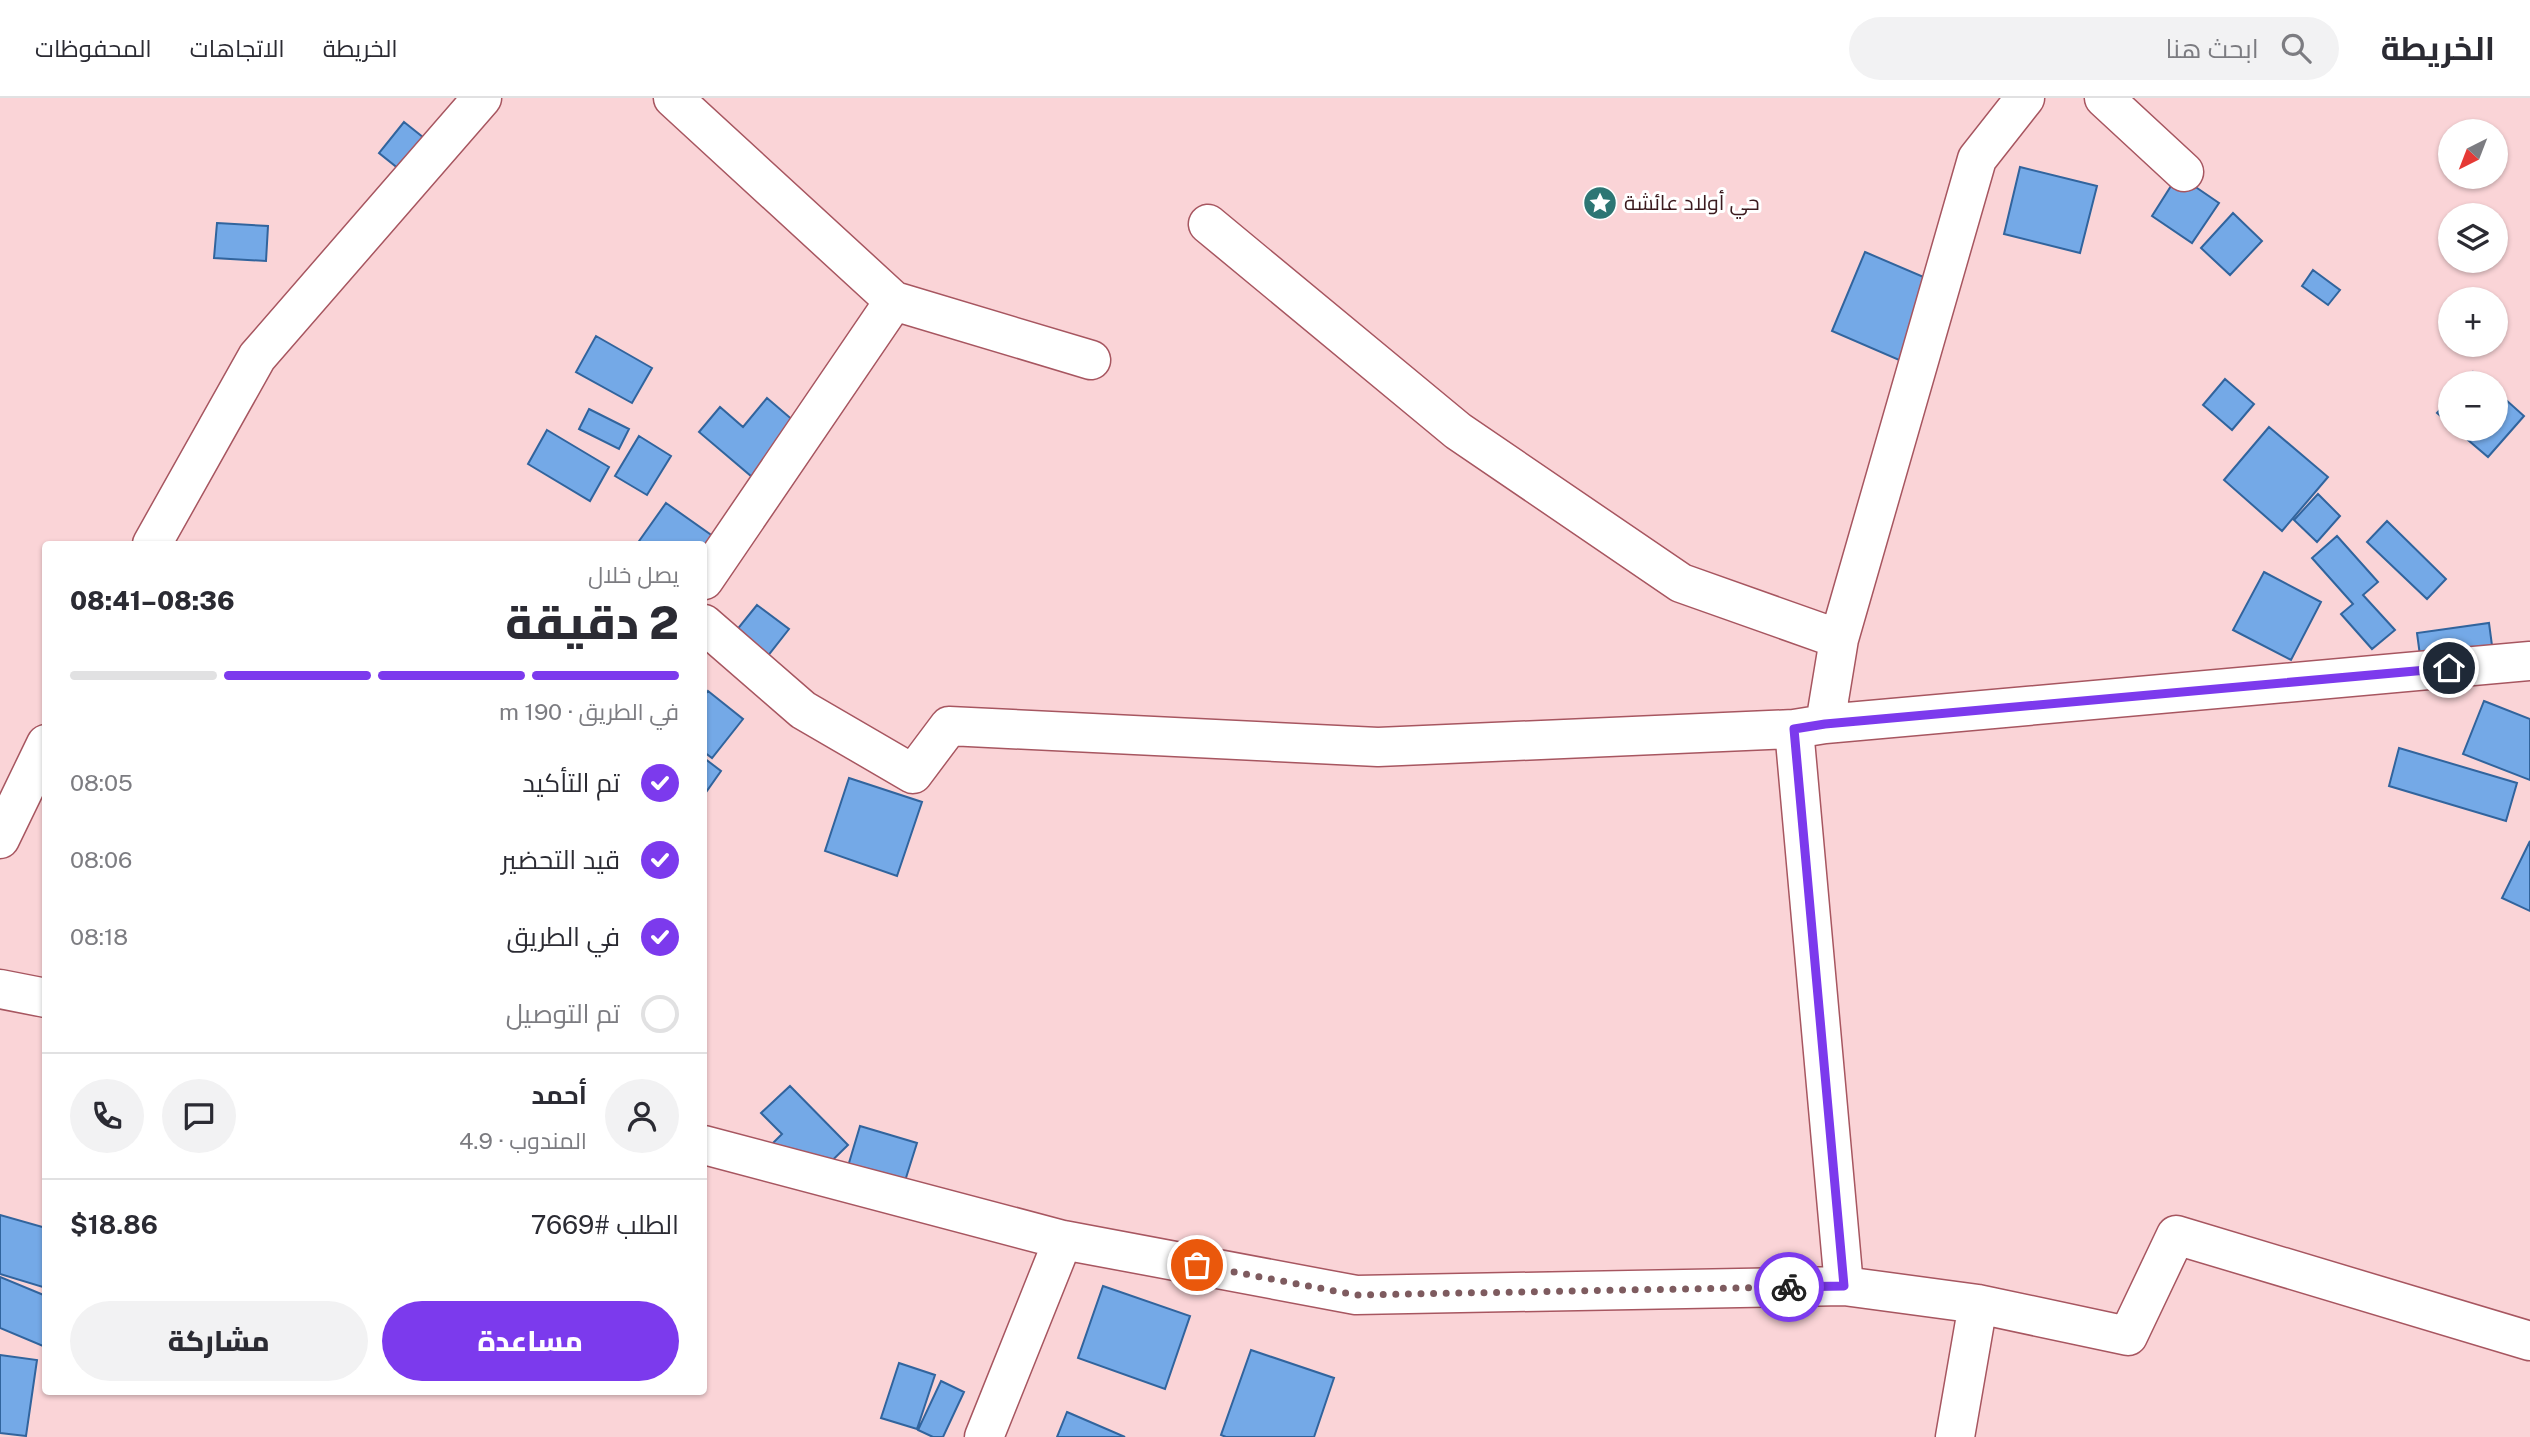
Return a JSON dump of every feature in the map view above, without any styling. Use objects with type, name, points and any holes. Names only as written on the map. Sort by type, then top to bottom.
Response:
[{"type":"street","points":[[673,98],[894,301],[1091,360]]},
{"type":"street","points":[[1844,1286],[1809,727],[1839,639],[1977,159],[2025,98]]},
{"type":"street","points":[[2104,98],[2184,172]]},
{"type":"street","points":[[154,541],[257,357],[464,104]]},
{"type":"street","points":[[1208,224],[1458,430],[1681,583],[1839,639]]},
{"type":"street","points":[[707,576],[894,301]]},
{"type":"street","points":[[707,627],[803,710],[913,774],[949,726],[1378,747],[1809,727],[2530,661]]},
{"type":"street","points":[[0,839],[42,752]]},
{"type":"street","points":[[0,989],[42,997]]},
{"type":"street","points":[[707,1146],[1063,1240],[1356,1295],[1844,1286],[1978,1304],[2128,1336],[2176,1235],[2530,1341]]},
{"type":"street","points":[[984,1437],[1063,1240]]},
{"type":"street","points":[[1955,1437],[1978,1304]]},
{"type":"building","points":[[404,122],[434,146],[409,177],[379,153]]},
{"type":"building","points":[[2020,167],[2097,186],[2080,253],[2004,234]]},
{"type":"building","points":[[2178,175],[2219,203],[2192,243],[2152,216]]},
{"type":"building","points":[[2233,213],[2262,241],[2230,275],[2201,248]]},
{"type":"building","points":[[217,223],[268,226],[266,261],[214,258]]},
{"type":"building","points":[[1865,252],[1940,284],[1906,363],[1832,331]]},
{"type":"building","points":[[2313,270],[2340,290],[2328,305],[2302,286]]},
{"type":"building","points":[[596,336],[652,368],[632,403],[576,372]]},
{"type":"building","points":[[2225,379],[2254,404],[2232,430],[2203,405]]},
{"type":"building","points":[[767,398],[816,440],[771,493],[699,432],[720,407],[743,427]]},
{"type":"building","points":[[2508,402],[2524,416],[2508,434]]},
{"type":"building","points":[[589,409],[629,429],[619,449],[579,429]]},
{"type":"building","points":[[2269,427],[2328,477],[2282,531],[2224,480]]},
{"type":"building","points":[[547,430],[609,467],[590,501],[528,464]]},
{"type":"building","points":[[639,436],[671,456],[647,495],[615,476]]},
{"type":"building","points":[[2469,441],[2502,441],[2488,457]]},
{"type":"building","points":[[2318,494],[2340,516],[2317,542],[2294,520]]},
{"type":"building","points":[[666,503],[724,544],[707,569],[707,541],[639,541]]},
{"type":"building","points":[[2387,521],[2446,579],[2427,599],[2367,542]]},
{"type":"building","points":[[2337,536],[2378,582],[2363,595],[2395,630],[2372,649],[2341,614],[2353,604],[2312,558]]},
{"type":"building","points":[[2264,572],[2321,602],[2291,660],[2233,630]]},
{"type":"building","points":[[757,605],[789,629],[763,662],[731,637]]},
{"type":"building","points":[[2489,623],[2493,653],[2421,663],[2417,633]]},
{"type":"building","points":[[707,692],[743,719],[712,758],[707,754]]},
{"type":"building","points":[[2484,701],[2530,719],[2530,780],[2463,754]]},
{"type":"building","points":[[2399,748],[2517,783],[2506,821],[2389,786]]},
{"type":"building","points":[[707,760],[721,771],[707,791]]},
{"type":"building","points":[[849,778],[922,802],[897,876],[825,851]]},
{"type":"building","points":[[2530,841],[2530,911],[2502,898]]},
{"type":"building","points":[[790,1086],[848,1145],[804,1188],[766,1150],[782,1134],[761,1113]]},
{"type":"building","points":[[860,1126],[917,1143],[899,1200],[843,1183]]},
{"type":"building","points":[[0,1215],[42,1227],[42,1287],[0,1274]]},
{"type":"building","points":[[0,1277],[42,1294],[42,1346],[0,1328]]},
{"type":"building","points":[[1103,1286],[1190,1316],[1165,1389],[1078,1358]]},
{"type":"building","points":[[1251,1350],[1334,1378],[1314,1437],[1221,1435]]},
{"type":"building","points":[[0,1355],[37,1360],[26,1436],[0,1433]]},
{"type":"building","points":[[899,1363],[935,1375],[917,1429],[881,1418]]},
{"type":"building","points":[[941,1381],[964,1392],[943,1437],[933,1437],[918,1430]]},
{"type":"building","points":[[1067,1412],[1125,1437],[1057,1437]]},
{"type":"way so far","points":[[1197,1265],[1356,1295],[1789,1287]]},
{"type":"place","name":"حي أولاد عائشة","points":[[1600,203]]},
{"type":"route","points":[[1789,1287],[1844,1286],[1794,729],[1825,724],[2449,668]]}]
